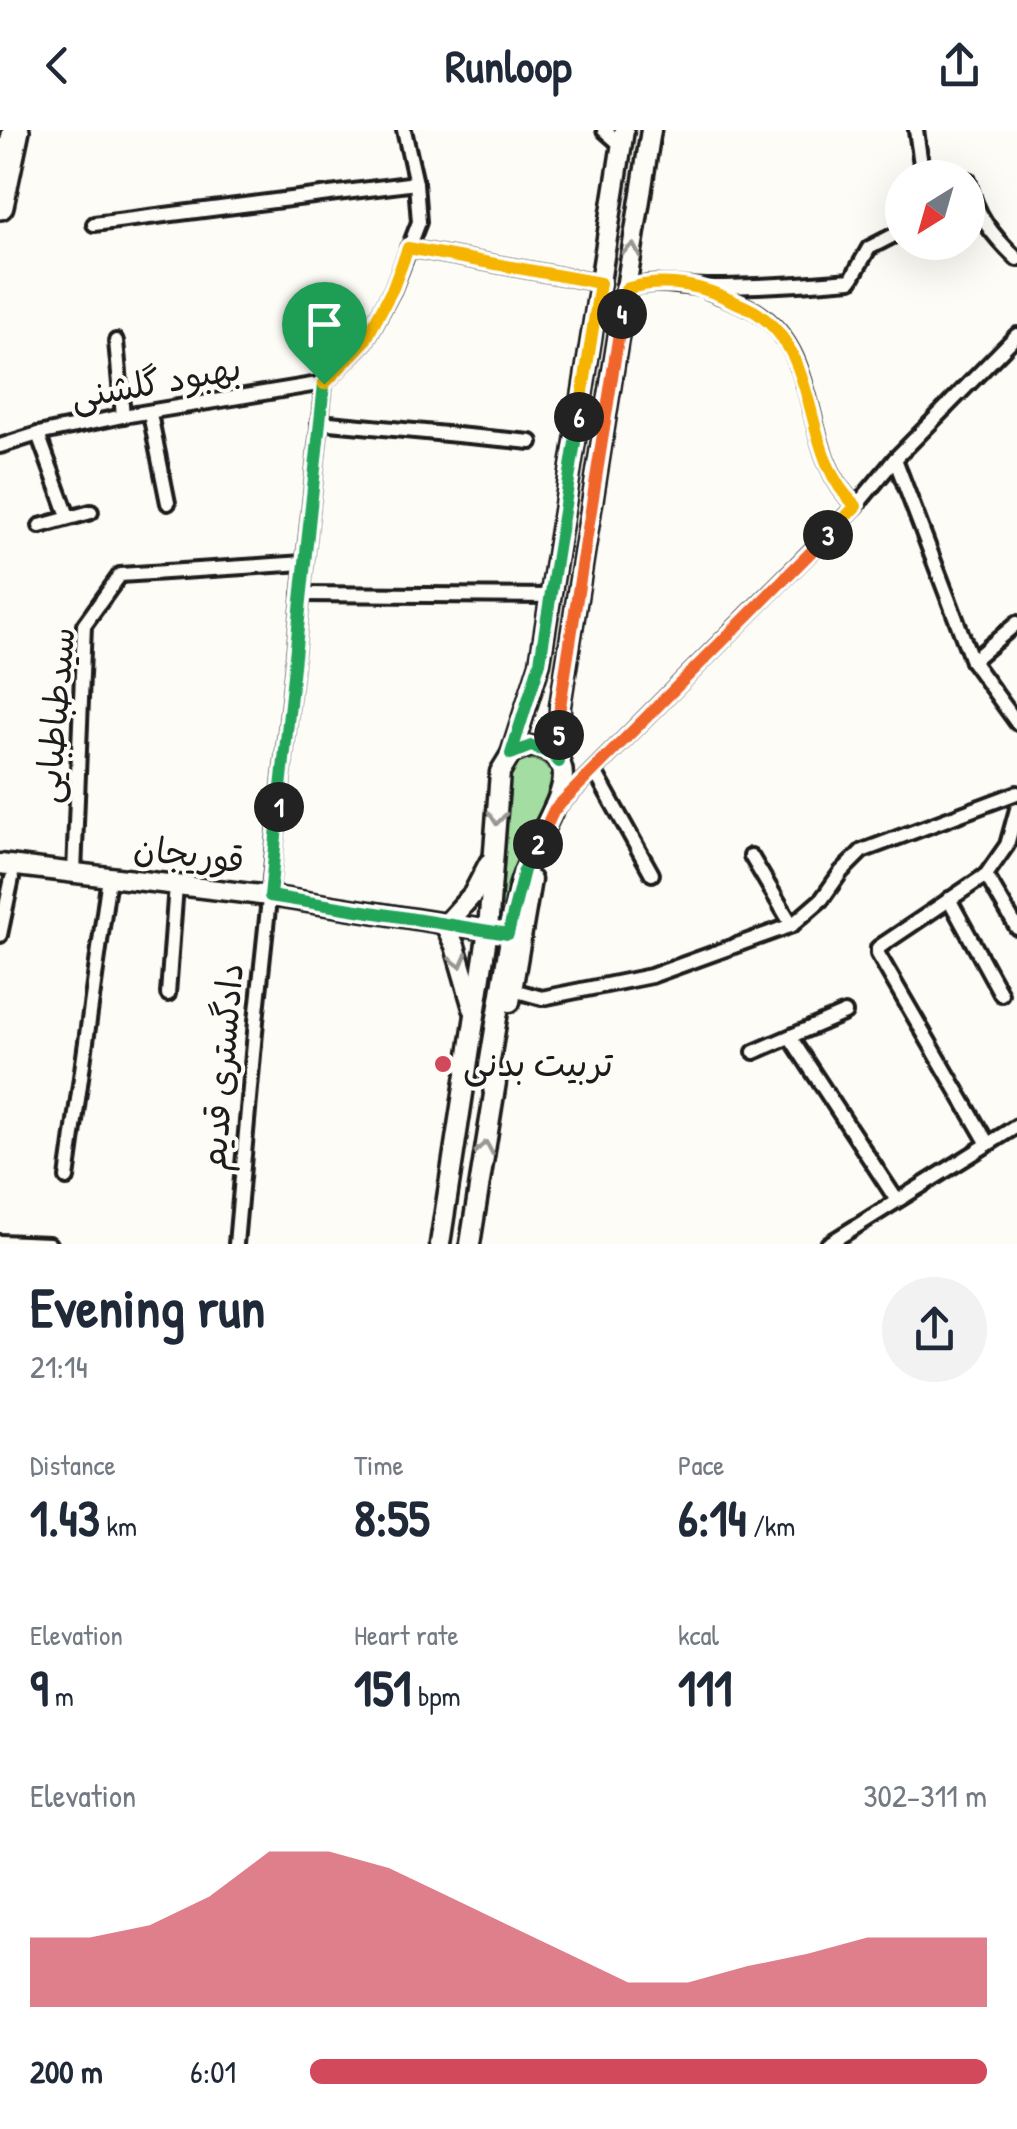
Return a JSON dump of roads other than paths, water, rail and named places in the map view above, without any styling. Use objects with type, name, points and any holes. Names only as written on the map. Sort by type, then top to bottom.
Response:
[{"type":"highway","points":[[0,206],[16,130]]},
{"type":"main road","points":[[559,762],[560,706],[650,130]]},
{"type":"main road","points":[[440,1244],[488,930],[500,772],[511,754],[540,662],[623,138]]},
{"type":"main road","points":[[494,1093],[489,1066],[508,934],[524,870],[562,791],[563,772],[552,754],[531,746],[511,754]]},
{"type":"main road","points":[[470,1244],[536,848]]},
{"type":"main road","points":[[0,853],[38,869]]},
{"type":"main road","points":[[474,1013],[445,925],[473,894],[494,854]]},
{"type":"main road","points":[[4,873],[38,869]]},
{"type":"main road","name":"قوریجان","points":[[38,869],[270,896],[508,934]]},
{"type":"street","points":[[324,384],[365,341],[393,288],[419,222],[416,183],[404,130]]},
{"type":"street","points":[[604,130],[623,138]]},
{"type":"street","points":[[916,130],[920,160]]},
{"type":"street","points":[[94,224],[416,183]]},
{"type":"street","points":[[985,225],[1017,259]]},
{"type":"street","points":[[626,289],[649,282],[760,287],[852,280],[869,248],[885,240]]},
{"type":"street","points":[[408,248],[600,283]]},
{"type":"street","points":[[702,287],[757,312],[789,346],[800,367],[824,460],[840,492],[856,506]]},
{"type":"street","points":[[554,810],[856,506],[895,459],[1017,335]]},
{"type":"street","points":[[116,341],[122,416]]},
{"type":"street","name":"بهبود گلشنی","points":[[0,446],[122,416],[324,384]]},
{"type":"street","name":"دادگستری قدیم","points":[[236,1244],[324,384]]},
{"type":"street","points":[[150,414],[168,504]]},
{"type":"street","points":[[319,422],[531,442]]},
{"type":"street","points":[[38,434],[68,516]]},
{"type":"street","points":[[895,459],[972,661],[1017,723]]},
{"type":"street","points":[[40,526],[91,512]]},
{"type":"street","name":"سیدطباطبایی","points":[[74,873],[84,625],[120,575],[304,562]]},
{"type":"street","points":[[301,594],[550,596]]},
{"type":"street","points":[[972,661],[1017,624]]},
{"type":"street","points":[[594,770],[652,874]]},
{"type":"street","points":[[513,990],[542,998],[650,976],[792,926],[822,899],[862,851],[1017,793]]},
{"type":"street","points":[[988,1144],[878,948],[986,875],[1007,846],[1017,808]]},
{"type":"street","points":[[752,856],[792,926]]},
{"type":"street","points":[[0,935],[4,873]]},
{"type":"street","points":[[986,875],[1017,928]]},
{"type":"street","points":[[66,1178],[110,877]]},
{"type":"street","points":[[168,994],[176,885]]},
{"type":"street","points":[[949,900],[1001,994]]},
{"type":"street","points":[[754,1052],[845,1013]]},
{"type":"street","points":[[790,1037],[896,1199]]},
{"type":"street","points":[[828,1244],[1017,1126]]},
{"type":"street","points":[[0,1242],[50,1244]]},
{"type":"place","name":"تربیت بدنی","points":[[443,1064]]}]
